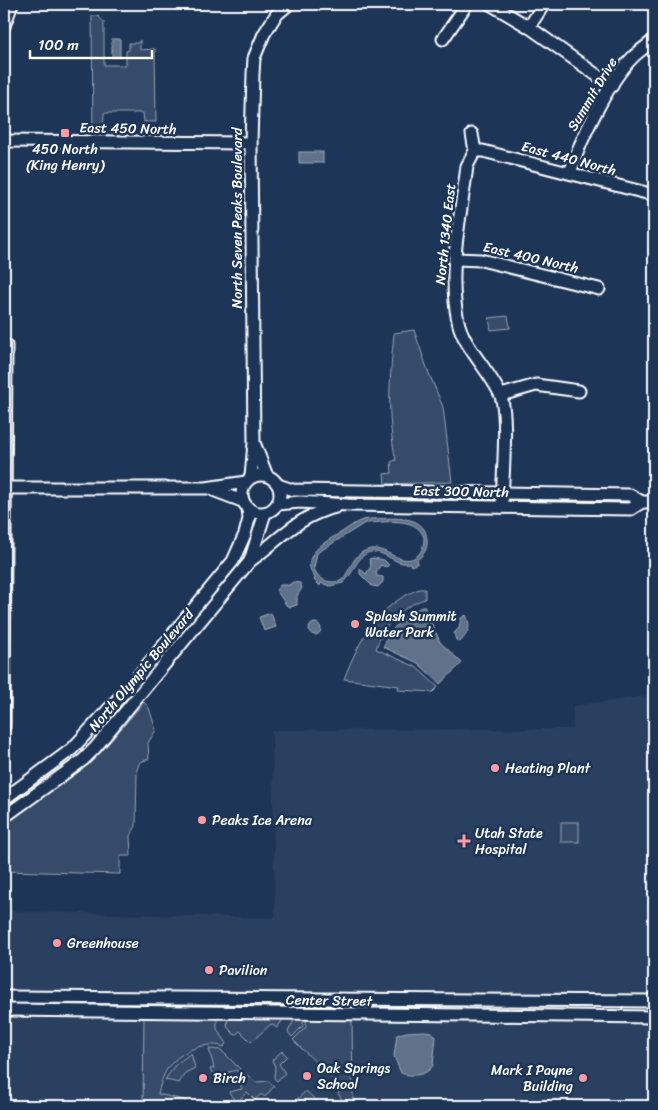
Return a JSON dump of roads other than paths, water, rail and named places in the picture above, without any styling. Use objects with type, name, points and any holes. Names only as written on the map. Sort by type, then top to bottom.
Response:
[{"type":"street","points":[[4,26],[9,18],[12,4]]},
{"type":"street","name":"North Seven Peaks Boulevard","points":[[248,480],[254,443],[251,143],[254,58],[264,34],[276,15],[289,4]]},
{"type":"street","points":[[443,39],[468,4]]},
{"type":"street","points":[[490,4],[529,27],[612,86]]},
{"type":"street","points":[[529,27],[544,4]]},
{"type":"street","name":"Summit Drive","points":[[570,173],[576,151],[612,86],[632,58],[654,40]]},
{"type":"street","points":[[472,134],[475,151]]},
{"type":"street","name":"East 450 North","points":[[4,141],[251,143]]},
{"type":"street","name":"East 440 North","points":[[475,151],[483,151],[654,195]]},
{"type":"street","name":"North 1340 East","points":[[475,151],[467,166],[453,278],[458,324],[501,396],[504,418],[502,508]]},
{"type":"street","name":"East 400 North","points":[[456,259],[481,260],[600,289]]},
{"type":"street","points":[[4,726],[6,345]]},
{"type":"street","points":[[501,396],[536,385],[579,391]]},
{"type":"street","name":"North Seven Peaks Boulevard","points":[[254,443],[267,476]]},
{"type":"street","points":[[5,488],[206,488],[267,476],[278,485],[280,497],[278,504],[265,513],[254,512],[245,505],[206,488]]},
{"type":"street","points":[[245,505],[241,493],[248,480]]},
{"type":"street","name":"East 300 North","points":[[278,485],[293,490],[630,495],[642,502],[654,502]]},
{"type":"street","name":"East 300 North","points":[[278,504],[300,502],[348,505],[631,509],[642,502]]},
{"type":"street","name":"North Olympic Boulevard","points":[[4,799],[72,749],[130,686],[233,561],[245,534],[249,519],[245,505]]},
{"type":"street","points":[[250,561],[299,522],[321,511],[348,505]]},
{"type":"street","name":"North Olympic Boulevard","points":[[4,817],[83,760],[95,748],[250,561],[265,513]]},
{"type":"street","name":"Center Street","points":[[4,997],[654,1001]]},
{"type":"street","points":[[34,997],[34,1011]]},
{"type":"street","points":[[132,1013],[133,998]]},
{"type":"street","points":[[232,999],[232,1013]]},
{"type":"street","points":[[318,1000],[318,1015]]},
{"type":"street","points":[[453,1001],[453,1016]]},
{"type":"street","points":[[631,1002],[632,1016]]},
{"type":"street","name":"Center Street","points":[[4,1010],[132,1013],[654,1017]]},
{"type":"place","name":"450 North (King Henry)","points":[[65,133]]},
{"type":"place","name":"Splash Summit Water Park","points":[[355,624]]},
{"type":"place","name":"Heating Plant","points":[[495,768]]},
{"type":"place","name":"Peaks Ice Arena","points":[[202,820]]},
{"type":"place","name":"Utah State Hospital","points":[[464,841]]},
{"type":"place","name":"Greenhouse","points":[[57,943]]},
{"type":"place","name":"Pavilion","points":[[209,970]]},
{"type":"place","name":"Oak Springs School","points":[[307,1076]]},
{"type":"place","name":"Birch","points":[[203,1078]]},
{"type":"place","name":"Mark I Payne Building","points":[[583,1078]]}]
